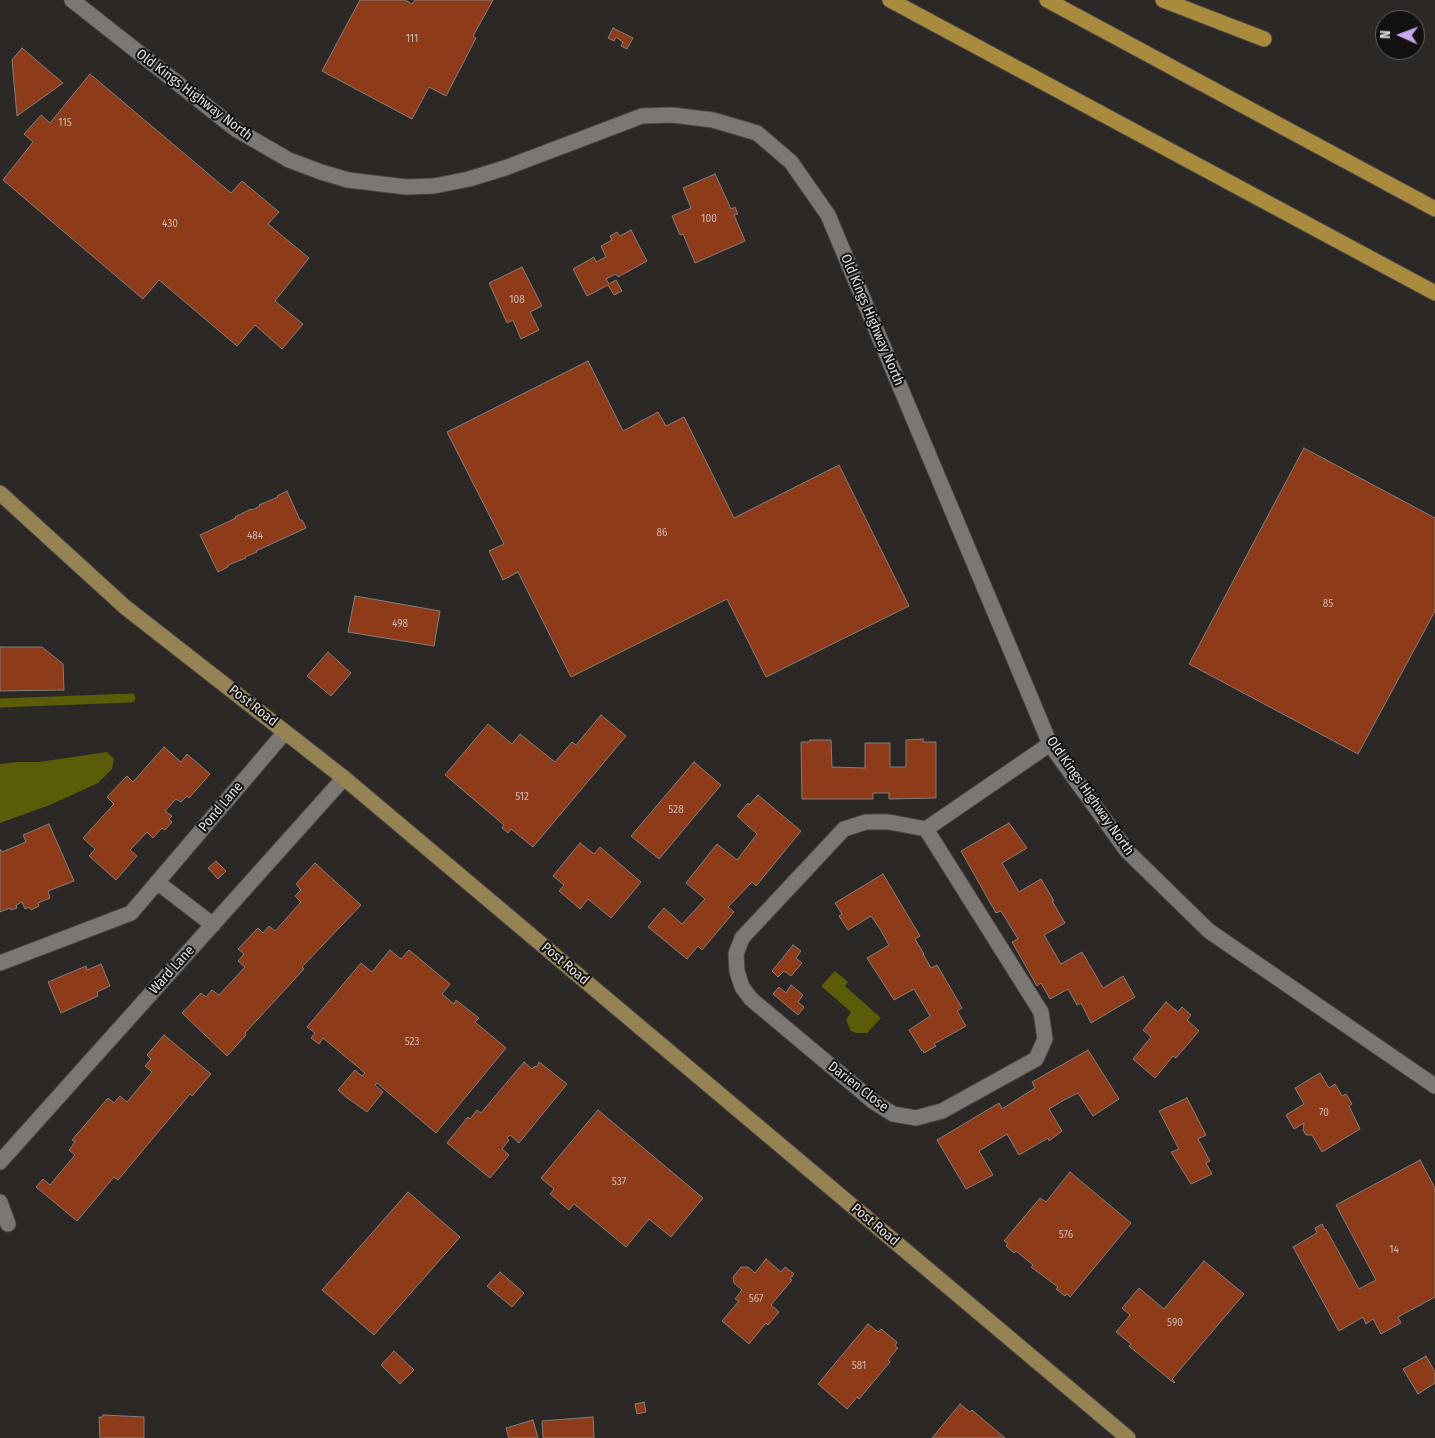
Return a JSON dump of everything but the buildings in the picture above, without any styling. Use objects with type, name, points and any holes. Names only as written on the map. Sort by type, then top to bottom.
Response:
[{"type":"highway","points":[[890,0],[1435,293]]},
{"type":"highway","points":[[1046,0],[1435,209]]},
{"type":"highway","points":[[1163,0],[1264,38]]},
{"type":"main road","name":"Post Road","points":[[0,493],[125,607],[344,778],[1128,1438]]},
{"type":"street","name":"Old Kings Highway North","points":[[72,0],[238,130],[289,160],[348,180],[406,187],[434,186],[469,179],[505,168],[642,116],[672,114],[713,120],[757,133],[791,162],[828,215],[1050,744],[1127,852],[1209,931],[1435,1086]]},
{"type":"street","name":"Pond Lane","points":[[0,963],[131,913],[285,732]]},
{"type":"street","points":[[926,829],[1050,744]]},
{"type":"street","name":"Ward Lane","points":[[0,1162],[344,778]]},
{"type":"street","name":"Darien Close","points":[[866,822],[889,822],[926,829],[1041,1012],[1045,1039],[1036,1059],[942,1111],[916,1118],[893,1114],[874,1102],[751,999],[742,987],[737,971],[736,954],[742,938],[844,829],[866,822]]},
{"type":"street","points":[[157,882],[212,925]]},
{"type":"street","points":[[0,1202],[8,1224]]},
{"type":"shaded area","points":[[107,752],[114,759],[112,769],[98,783],[50,805],[0,823],[0,764],[39,762]]},
{"type":"shaded area","points":[[835,971],[848,982],[845,986],[881,1018],[867,1033],[851,1031],[846,1020],[851,1012],[821,986]]},
{"type":"waterway","points":[[0,703],[131,698]]}]
